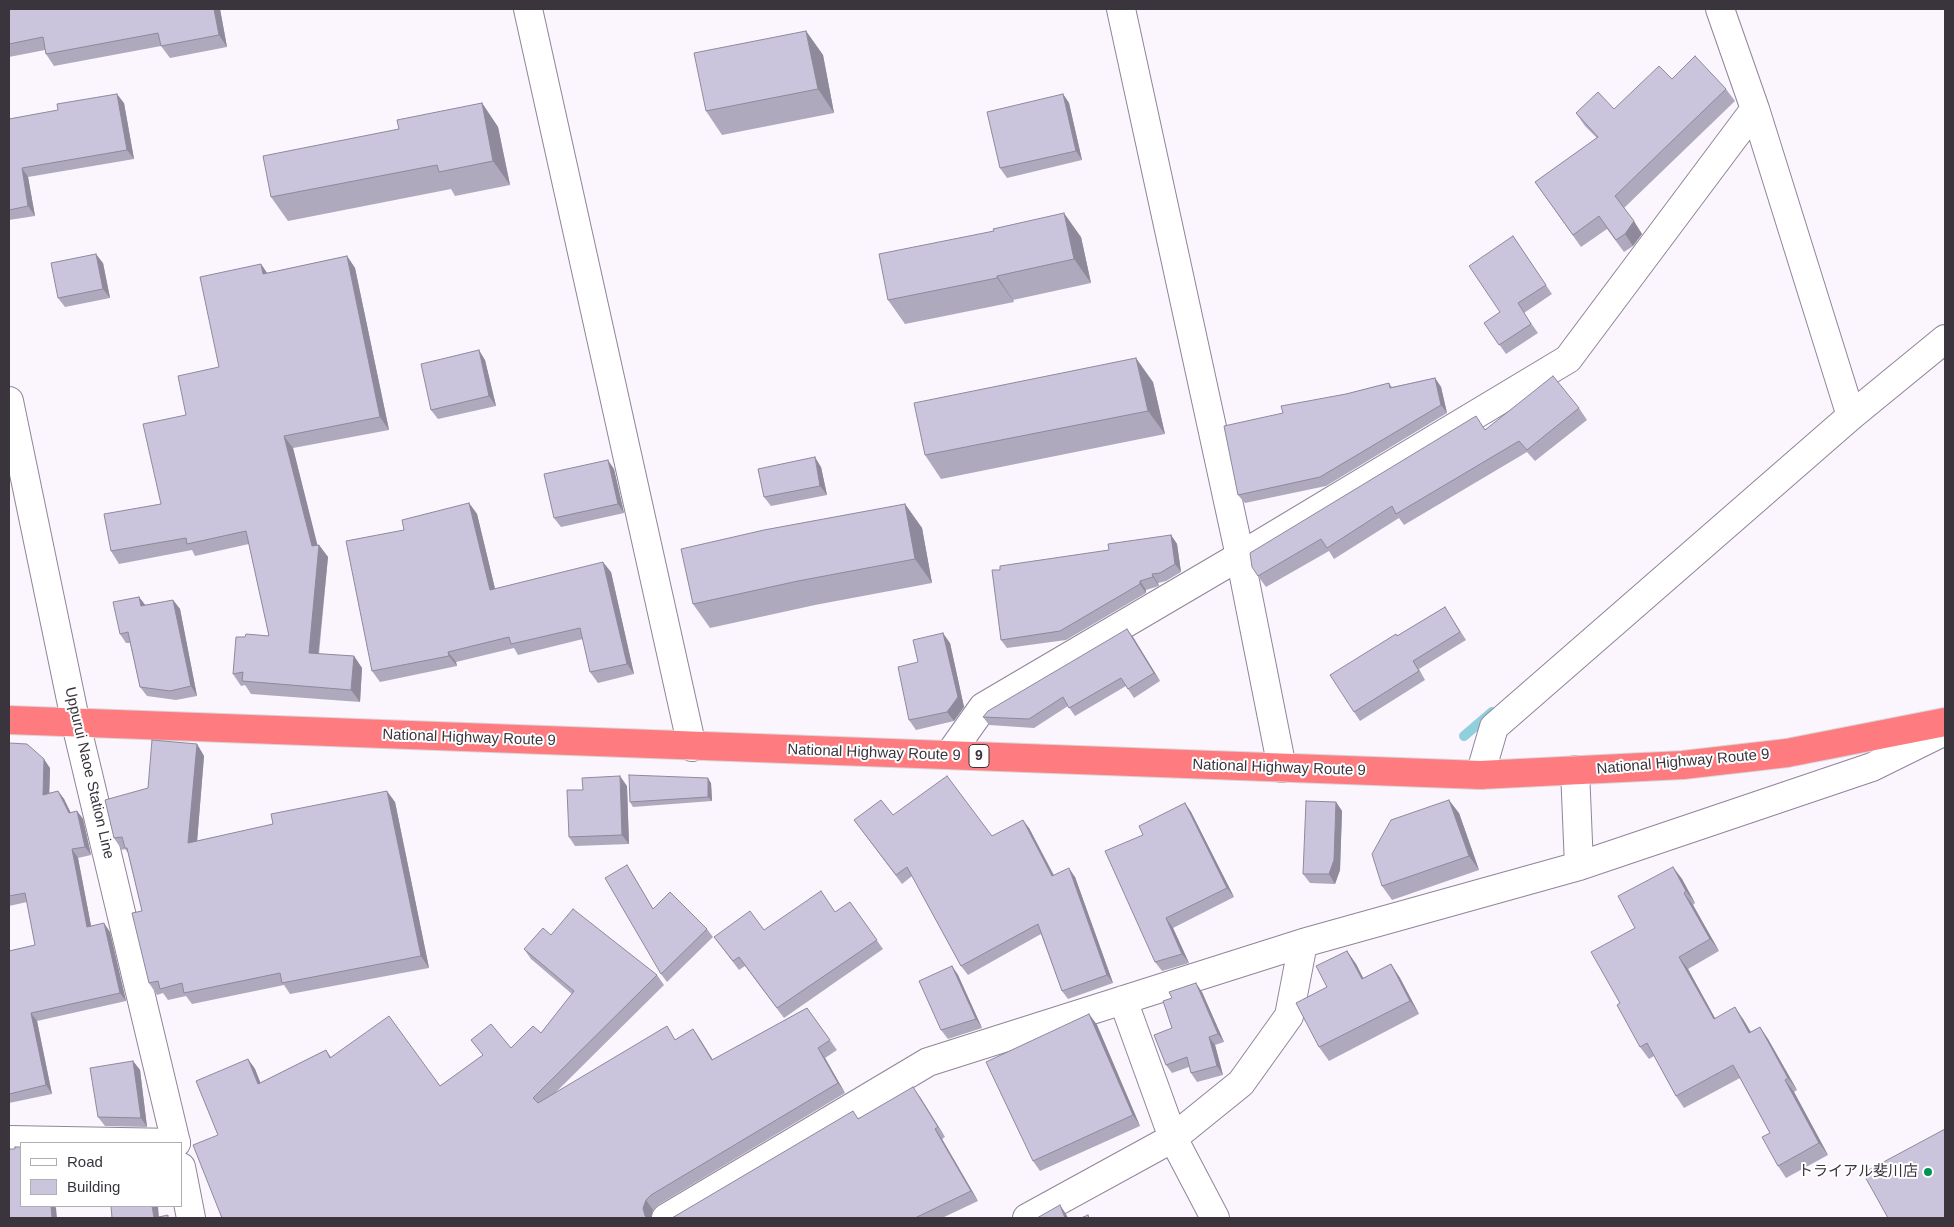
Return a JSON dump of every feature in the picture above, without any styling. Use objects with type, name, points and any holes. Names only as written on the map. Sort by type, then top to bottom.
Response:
[{"type":"highway","name":"National Highway Route 9","points":[[9,720],[1480,775],[1683,765],[1787,753],[1945,722]]},
{"type":"street","points":[[528,9],[692,747]]},
{"type":"street","points":[[1121,9],[1240,556],[1282,768]]},
{"type":"street","points":[[1720,9],[1755,110],[1851,416]]},
{"type":"street","points":[[948,755],[982,707],[1240,556],[1568,359],[1755,110]]},
{"type":"street","points":[[1480,775],[1494,727],[1851,416],[1945,339]]},
{"type":"street","name":"Uppurui Naoe Station Line","points":[[9,401],[76,724],[176,1142]]},
{"type":"street","points":[[666,1218],[928,1062],[1303,943],[1579,866],[1872,767],[1945,731]]},
{"type":"street","points":[[1575,770],[1579,866]]},
{"type":"street","points":[[1027,1218],[1173,1138],[1240,1083],[1290,1016],[1303,943]]},
{"type":"street","points":[[1123,1000],[1173,1138],[1215,1218]]},
{"type":"street","points":[[9,1140],[120,1142]]},
{"type":"street","points":[[182,1172],[191,1218]]},
{"type":"building","points":[[9,9],[214,9],[219,35],[161,46],[158,33],[46,54],[43,37],[9,44]]},
{"type":"building","points":[[806,31],[818,89],[706,111],[694,53]]},
{"type":"building","points":[[1695,56],[1726,89],[1615,196],[1634,221],[1625,234],[1616,240],[1599,216],[1573,235],[1535,182],[1598,137],[1576,113],[1598,92],[1614,109],[1659,66],[1672,79]]},
{"type":"building","points":[[117,94],[127,150],[22,168],[28,206],[9,210],[9,119],[58,110],[57,104]]},
{"type":"building","points":[[1063,94],[1076,151],[1000,168],[987,112]]},
{"type":"building","points":[[482,103],[493,161],[439,172],[437,165],[271,197],[263,156],[399,129],[397,120]]},
{"type":"building","points":[[1064,213],[1074,259],[997,276],[997,278],[888,300],[879,254],[994,231],[993,229]]},
{"type":"building","points":[[1513,236],[1546,285],[1518,303],[1531,324],[1499,345],[1484,323],[1500,312],[1469,266]]},
{"type":"building","points":[[96,254],[103,289],[58,298],[51,263]]},
{"type":"building","points":[[347,256],[380,417],[284,436],[312,546],[319,545],[309,653],[354,656],[351,690],[242,681],[243,672],[233,674],[236,637],[245,637],[246,634],[269,636],[246,531],[187,544],[186,538],[111,551],[104,514],[161,504],[143,424],[186,415],[178,376],[219,367],[200,277],[261,264],[263,274]]},
{"type":"building","points":[[479,350],[489,396],[431,410],[421,364]]},
{"type":"building","points":[[1136,358],[1148,411],[925,455],[914,403]]},
{"type":"building","points":[[1553,376],[1579,408],[1527,450],[1519,441],[1396,514],[1392,506],[1327,548],[1321,539],[1258,576],[1252,567],[1250,553],[1476,416],[1485,430]]},
{"type":"building","points":[[1435,378],[1441,405],[1320,477],[1238,495],[1224,426],[1283,413],[1281,406],[1346,394],[1389,383],[1390,388]]},
{"type":"building","points":[[815,457],[820,486],[764,497],[758,469]]},
{"type":"building","points":[[608,460],[618,504],[554,518],[544,474]]},
{"type":"building","points":[[469,503],[490,590],[603,562],[627,664],[590,672],[580,628],[511,644],[509,637],[448,652],[449,656],[372,671],[346,541],[404,530],[402,520]]},
{"type":"building","points":[[905,504],[915,559],[798,581],[693,604],[681,549],[764,530]]},
{"type":"building","points":[[1171,535],[1175,564],[1160,573],[1152,574],[1153,577],[1140,581],[1140,584],[1060,631],[1001,640],[992,570],[1000,570],[1000,566],[1109,550],[1108,544]]},
{"type":"building","points":[[139,597],[141,606],[173,600],[191,686],[170,691],[140,687],[128,632],[120,634],[113,602]]},
{"type":"building","points":[[1445,607],[1460,632],[1413,661],[1419,671],[1354,712],[1330,675],[1396,634],[1397,636]]},
{"type":"building","points":[[1127,629],[1154,673],[1128,689],[1121,678],[1069,708],[1063,697],[1029,719],[983,717],[988,711]]},
{"type":"building","points":[[943,633],[958,697],[947,712],[909,720],[898,667],[918,662],[913,640]]},
{"type":"building","points":[[152,740],[197,744],[188,843],[273,824],[271,814],[387,791],[421,956],[282,983],[280,973],[184,993],[182,983],[160,989],[158,981],[149,983],[132,913],[142,911],[127,848],[125,848],[122,837],[114,838],[105,800],[148,788]]},
{"type":"building","points":[[9,743],[27,744],[44,759],[43,795],[58,791],[69,813],[77,811],[85,847],[72,849],[87,927],[104,923],[120,993],[31,1013],[46,1085],[9,1094],[9,951],[35,945],[25,893],[9,896]]},
{"type":"building","points":[[629,775],[708,778],[708,797],[630,802]]},
{"type":"building","points":[[620,776],[622,835],[569,837],[567,790],[583,790],[582,778]]},
{"type":"building","points":[[947,776],[992,836],[1023,820],[1052,876],[1069,868],[1107,975],[1062,991],[1038,924],[961,966],[907,867],[896,875],[854,820],[881,800],[893,815]]},
{"type":"building","points":[[1449,800],[1469,856],[1382,886],[1372,854],[1391,820]]},
{"type":"building","points":[[1306,801],[1336,802],[1334,860],[1329,874],[1303,874]]},
{"type":"building","points":[[1185,803],[1227,888],[1166,918],[1182,954],[1155,962],[1105,851],[1143,835],[1139,826]]},
{"type":"building","points":[[627,865],[653,909],[670,892],[707,929],[661,974],[605,878]]},
{"type":"building","points":[[1673,867],[1686,891],[1684,893],[1710,939],[1679,957],[1714,1019],[1735,1007],[1749,1033],[1760,1027],[1788,1078],[1785,1080],[1819,1143],[1778,1166],[1762,1137],[1770,1133],[1733,1065],[1676,1096],[1647,1043],[1640,1047],[1617,1005],[1620,1003],[1591,952],[1635,928],[1618,896]]},
{"type":"building","points":[[821,891],[835,912],[850,902],[877,940],[777,1008],[739,957],[733,961],[714,937],[750,911],[764,930]]},
{"type":"building","points":[[573,909],[657,975],[533,1098],[538,1103],[667,1026],[675,1040],[693,1029],[712,1060],[807,1008],[830,1040],[818,1048],[838,1083],[651,1195],[646,1200],[643,1208],[645,1216],[648,1218],[222,1218],[193,1145],[218,1135],[196,1081],[248,1059],[258,1084],[326,1050],[330,1058],[389,1016],[440,1086],[483,1055],[471,1040],[491,1024],[511,1048],[533,1026],[541,1033],[574,991],[524,949],[543,928],[551,935]]},
{"type":"building","points":[[1347,951],[1362,979],[1391,964],[1410,1001],[1319,1047],[1296,1003],[1327,987],[1316,966]]},
{"type":"building","points":[[952,966],[976,1019],[941,1030],[919,981]]},
{"type":"building","points":[[1196,983],[1218,1034],[1209,1037],[1217,1066],[1191,1073],[1187,1057],[1166,1065],[1154,1035],[1172,1028],[1163,1001],[1172,998],[1169,992]]},
{"type":"building","points":[[1089,1014],[1133,1115],[1033,1161],[986,1062]]},
{"type":"building","points":[[133,1061],[141,1118],[98,1117],[90,1068]]},
{"type":"building","points":[[913,1087],[938,1127],[935,1129],[971,1191],[915,1218],[672,1218],[853,1111],[858,1119]]},
{"type":"building","name":"トライアル斐川店","points":[[1945,1129],[1945,1218],[1888,1218],[1863,1173]]},
{"type":"building","points":[[15,1147],[20,1147],[20,1207],[51,1207],[52,1218],[9,1218],[9,1149],[15,1149]]},
{"type":"building","points":[[1060,1205],[1065,1218],[1037,1218]]},
{"type":"building","points":[[111,1207],[152,1207],[154,1218],[112,1218]]},
{"type":"building","points":[[168,1215],[168,1218],[154,1218]]},
{"type":"waterway","points":[[1464,736],[1492,712]]},
{"type":"place","name":"トライアル斐川店","points":[[1928,1172]]}]
